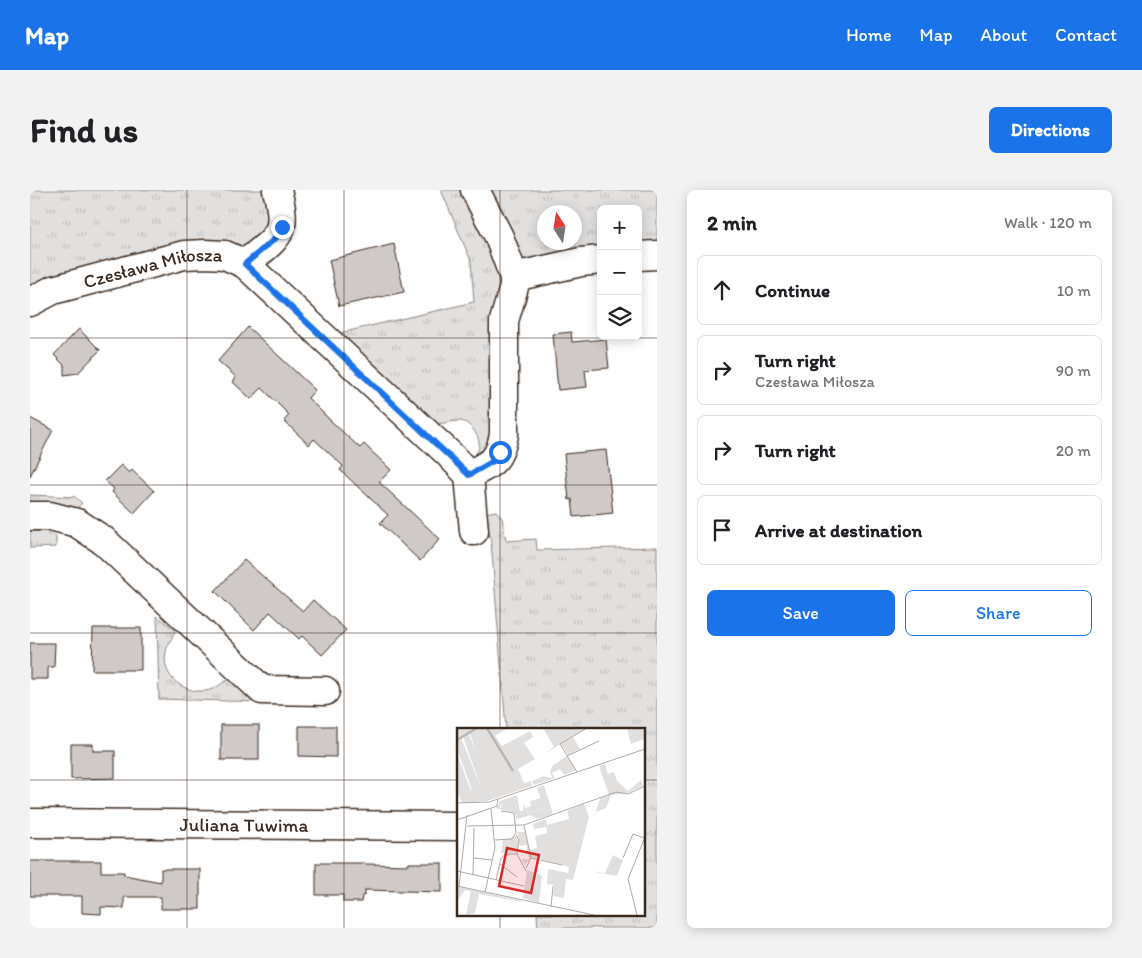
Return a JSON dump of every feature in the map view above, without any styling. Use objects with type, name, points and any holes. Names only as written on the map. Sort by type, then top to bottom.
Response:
[{"type":"street","points":[[245,264],[277,237],[282,227],[283,215],[277,190]]},
{"type":"street","points":[[474,190],[499,237],[514,277],[514,287],[504,321],[504,436],[500,452],[495,460],[469,475],[474,531]]},
{"type":"street","name":"Czesława Miłosza","points":[[30,302],[53,290],[184,255],[225,255],[245,264],[469,475]]},
{"type":"street","points":[[642,256],[657,255]]},
{"type":"street","points":[[514,277],[581,262],[597,260]]},
{"type":"street","points":[[30,516],[50,516],[77,523],[104,540],[262,690],[324,691]]},
{"type":"street","name":"Juliana Tuwima","points":[[30,823],[457,826]]},
{"type":"green space","points":[[30,190],[266,190],[273,215],[264,233],[247,245],[30,291]]},
{"type":"green space","points":[[441,190],[467,190],[504,277],[494,433],[488,452],[473,458],[479,443],[473,429],[467,423],[460,421],[432,423],[340,333],[474,302],[471,261]]},
{"type":"green space","points":[[482,190],[657,190],[657,248],[642,249],[642,205],[597,205],[597,253],[535,262],[522,260]]},
{"type":"green space","points":[[30,495],[75,497],[82,503],[73,513],[30,506]]},
{"type":"green space","points":[[496,511],[502,518],[506,541],[536,539],[537,550],[657,547],[657,928],[538,928],[537,916],[644,916],[644,728],[506,728],[491,541],[485,513]]},
{"type":"green space","points":[[30,531],[45,531],[56,536],[56,547],[30,548]]},
{"type":"green space","points":[[157,616],[175,630],[167,649],[165,661],[171,677],[177,683],[192,690],[201,691],[210,690],[234,678],[262,702],[159,699]]},
{"type":"building","points":[[394,244],[404,292],[339,306],[329,260]]},
{"type":"building","points":[[248,327],[315,390],[308,398],[331,421],[360,448],[364,444],[391,470],[379,482],[440,539],[420,561],[380,523],[388,515],[340,470],[343,466],[314,439],[309,445],[284,421],[289,415],[262,388],[251,399],[233,382],[236,377],[218,361]]},
{"type":"building","points":[[79,329],[100,350],[78,373],[64,375],[64,365],[54,355]]},
{"type":"building","points":[[571,332],[572,342],[606,340],[609,368],[585,370],[587,387],[558,390],[553,334]]},
{"type":"building","points":[[30,418],[53,430],[30,476]]},
{"type":"building","points":[[606,450],[613,513],[574,517],[572,499],[569,500],[564,454]]},
{"type":"building","points":[[121,465],[129,473],[132,470],[154,491],[134,513],[112,492],[114,489],[105,481]]},
{"type":"building","points":[[244,560],[303,611],[313,600],[346,630],[322,655],[302,636],[299,639],[270,612],[254,630],[215,591]]},
{"type":"building","points":[[93,628],[141,628],[141,670],[92,670]]},
{"type":"building","points":[[30,643],[55,643],[54,667],[48,667],[48,679],[30,679]]},
{"type":"building","points":[[221,725],[259,725],[259,760],[221,760]]},
{"type":"building","points":[[299,726],[336,726],[336,757],[299,756]]},
{"type":"building","points":[[71,744],[93,744],[93,751],[115,751],[115,778],[71,779]]},
{"type":"building","points":[[30,861],[101,861],[101,872],[124,872],[124,875],[161,882],[161,869],[200,869],[200,909],[161,909],[161,897],[124,897],[124,908],[101,907],[101,914],[82,913],[82,896],[30,896]]},
{"type":"building","points":[[316,863],[409,865],[409,863],[442,863],[442,892],[365,890],[365,895],[362,896],[361,902],[343,902],[343,895],[316,895]]},
{"type":"route","points":[[282,227],[277,237],[245,264],[449,454],[469,475],[495,460],[500,452]]}]
